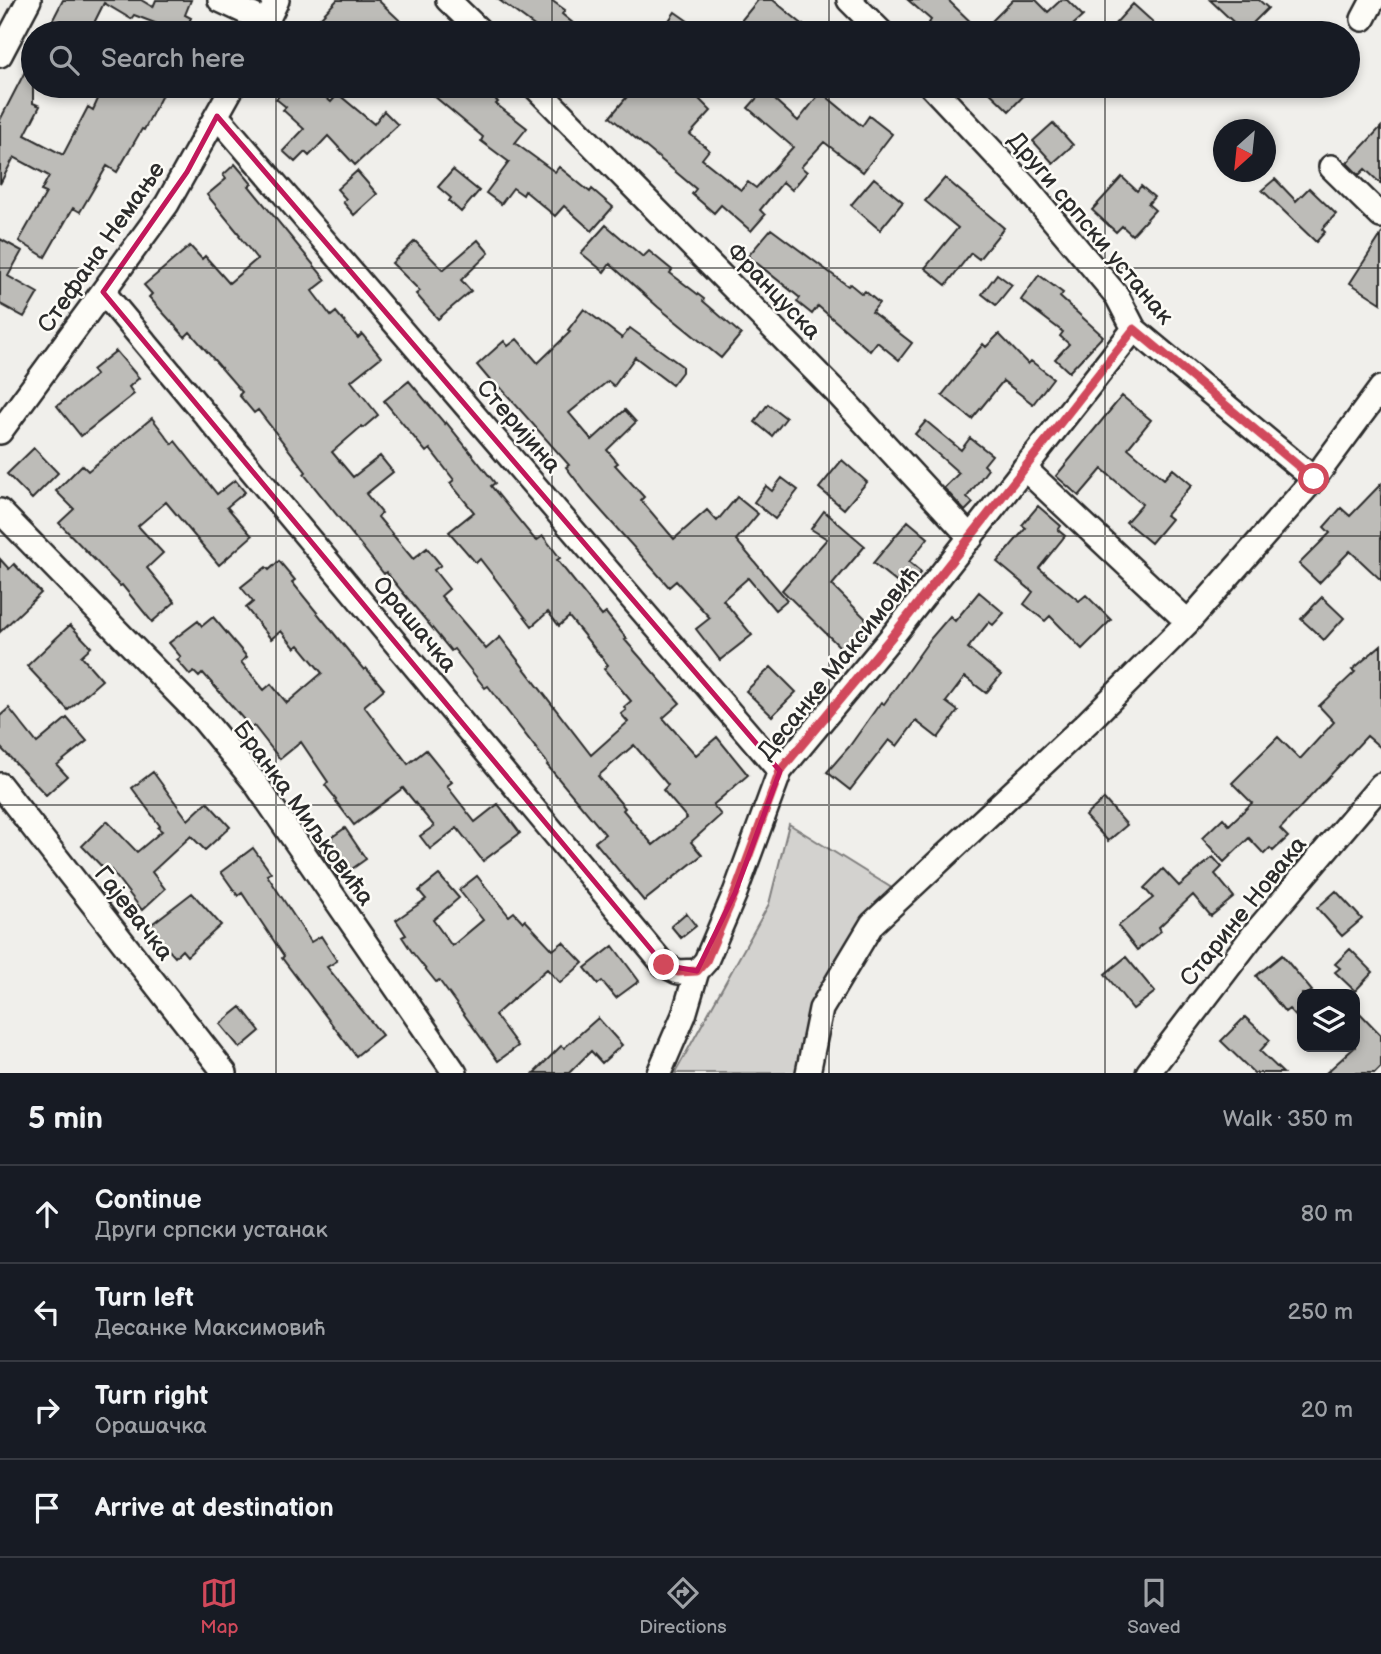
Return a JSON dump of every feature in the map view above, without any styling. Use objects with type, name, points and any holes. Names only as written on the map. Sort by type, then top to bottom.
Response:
[{"type":"street","points":[[0,55],[29,0]]},
{"type":"street","points":[[220,0],[254,21]]},
{"type":"street","points":[[267,21],[277,0]]},
{"type":"street","points":[[448,0],[470,21]]},
{"type":"street","points":[[849,0],[870,21]]},
{"type":"street","name":"Стефана Немање","points":[[1,430],[167,204],[227,98]]},
{"type":"street","name":"Француска","points":[[546,98],[839,395],[971,538]]},
{"type":"street","name":"Други српски устанак","points":[[943,98],[1024,185],[1117,296],[1134,329],[1314,479]]},
{"type":"street","name":"Стеријина","points":[[217,116],[780,771]]},
{"type":"street","points":[[1331,167],[1381,216]]},
{"type":"street","name":"Орашачка","points":[[103,292],[664,965],[678,972],[697,971]]},
{"type":"street","name":"Десанке Максимовић","points":[[659,1073],[684,1015],[697,971],[706,961],[735,893],[780,771],[971,538],[1134,329]]},
{"type":"street","points":[[808,1073],[821,1009],[872,924],[1088,722],[1188,622],[1314,479],[1381,388]]},
{"type":"street","points":[[1024,468],[1188,622]]},
{"type":"street","name":"Бранка Миљковића","points":[[0,511],[203,719],[254,781],[455,1073]]},
{"type":"street","name":"Гајевачка","points":[[0,785],[225,1073]]},
{"type":"street","name":"Старине Новака","points":[[1148,1073],[1254,934],[1381,785]]},
{"type":"highlighted area","points":[[217,116],[780,771],[735,893],[697,971],[664,965],[103,292],[187,172]]},
{"type":"shaded area","points":[[789,824],[903,895],[812,1009],[798,1073],[675,1073],[769,904]]},
{"type":"building","points":[[63,0],[141,0],[153,7],[156,0],[191,0],[185,15],[191,18],[190,21],[150,21],[134,15],[131,19],[104,3],[95,21],[52,21]]},
{"type":"building","points":[[337,0],[378,0],[400,21],[317,21]]},
{"type":"building","points":[[499,0],[551,0],[565,10],[562,14],[570,21],[528,21]]},
{"type":"building","points":[[758,0],[773,0],[798,21],[741,21]]},
{"type":"building","points":[[908,0],[948,0],[970,21],[930,21]]},
{"type":"building","points":[[1013,0],[1036,0],[1048,12],[1061,0],[1067,0],[1083,16],[1077,21],[992,21]]},
{"type":"building","points":[[1210,0],[1259,0],[1268,8],[1255,21],[1232,21]]},
{"type":"building","points":[[1133,4],[1152,21],[1118,21]]},
{"type":"building","points":[[675,12],[688,21],[669,21]]},
{"type":"building","points":[[21,79],[21,98],[33,98],[33,103],[40,106],[25,135],[63,155],[88,107],[93,110],[98,98],[160,98],[117,172],[107,166],[80,212],[73,208],[45,257],[19,241],[46,193],[41,191],[49,176],[14,157],[0,184],[0,120]]},
{"type":"building","points":[[326,98],[331,102],[334,98],[343,98],[374,124],[384,111],[398,125],[355,165],[328,136],[309,156],[305,152],[295,162],[283,151],[304,129],[283,110],[286,107],[276,99]]},
{"type":"building","points":[[436,98],[498,98],[496,104],[527,128],[515,143],[555,172],[559,167],[613,207],[592,231],[564,206],[555,216],[525,191],[523,195],[513,188],[501,204],[486,193],[509,162],[481,141],[483,137]]},
{"type":"building","points":[[626,98],[698,98],[711,111],[690,134],[709,150],[702,159],[741,190],[748,182],[756,188],[793,147],[748,108],[757,98],[773,98],[798,121],[816,98],[828,98],[862,126],[869,116],[892,134],[863,172],[824,142],[801,167],[807,172],[792,190],[783,182],[760,210],[765,215],[751,231],[721,205],[714,213],[692,194],[696,189],[610,117]]},
{"type":"building","points":[[995,98],[1021,98],[1009,111]]},
{"type":"building","points":[[1053,123],[1073,145],[1053,163],[1033,141]]},
{"type":"building","points":[[1381,127],[1381,184],[1365,169],[1359,175],[1347,163]]},
{"type":"building","points":[[235,164],[252,184],[249,186],[326,280],[312,291],[331,316],[336,312],[358,338],[362,334],[381,357],[351,381],[378,415],[332,452],[353,477],[380,456],[393,472],[366,494],[382,513],[378,517],[413,559],[427,548],[441,565],[434,570],[449,589],[441,596],[486,649],[500,637],[591,755],[628,722],[621,714],[631,701],[604,669],[608,665],[569,617],[559,626],[548,612],[532,626],[480,559],[476,563],[449,532],[474,512],[450,483],[454,480],[430,449],[426,452],[384,401],[409,381],[495,483],[491,486],[536,541],[543,536],[560,558],[557,560],[602,616],[606,613],[627,639],[625,640],[680,703],[663,718],[696,755],[717,737],[748,775],[713,805],[721,815],[691,842],[702,855],[644,901],[595,842],[605,834],[547,765],[488,686],[485,688],[386,572],[384,574],[304,474],[306,472],[258,410],[254,413],[239,395],[242,392],[190,332],[185,337],[149,297],[152,294],[144,285],[190,246],[202,259],[205,256],[229,283],[257,259],[207,195],[226,179],[223,175]],"holes":[[[634,745],[668,785],[663,790],[687,818],[653,845],[598,776]]]},
{"type":"building","points":[[453,170],[479,191],[461,212],[449,201],[451,198],[438,187]]},
{"type":"building","points":[[357,171],[377,194],[354,215],[337,189]]},
{"type":"building","points":[[1122,177],[1137,191],[1141,186],[1154,197],[1148,204],[1155,210],[1132,235],[1122,226],[1116,232],[1092,210]]},
{"type":"building","points":[[874,178],[903,202],[880,230],[851,205]]},
{"type":"building","points":[[945,178],[1004,228],[979,259],[971,253],[946,285],[925,268],[958,228],[925,201]]},
{"type":"building","points":[[1276,180],[1296,201],[1309,188],[1336,214],[1322,229],[1325,232],[1316,242],[1262,190]]},
{"type":"building","points":[[606,225],[643,257],[649,251],[672,270],[670,273],[704,299],[703,301],[741,334],[721,358],[610,264],[604,272],[581,253]]},
{"type":"building","points":[[771,229],[848,286],[850,284],[862,294],[865,291],[879,303],[872,312],[912,343],[899,360],[877,342],[870,351],[818,306],[812,314],[797,302],[800,298],[748,256]]},
{"type":"building","points":[[1381,235],[1381,303],[1350,283]]},
{"type":"building","points":[[0,239],[22,251],[8,276],[38,293],[24,317],[0,304]]},
{"type":"building","points":[[478,240],[489,253],[461,280],[471,291],[438,319],[416,294],[420,291],[392,263],[415,241],[443,270]]},
{"type":"building","points":[[997,274],[1012,285],[996,305],[982,294]]},
{"type":"building","points":[[1039,275],[1063,293],[1060,297],[1103,336],[1069,372],[1055,359],[1069,344],[1060,336],[1063,332],[1021,300]]},
{"type":"building","points":[[584,309],[622,338],[630,328],[682,366],[682,372],[672,385],[635,357],[614,386],[608,381],[569,413],[592,440],[625,410],[636,422],[607,450],[618,463],[615,465],[644,497],[641,500],[674,539],[707,510],[717,521],[737,497],[758,514],[736,540],[787,600],[775,610],[748,578],[723,600],[752,635],[720,660],[696,629],[710,618],[676,581],[669,587],[589,497],[566,467],[569,465],[477,365],[504,341],[508,346],[517,339],[538,363],[570,332],[568,330]]},
{"type":"building","points":[[999,334],[1028,364],[1031,361],[1053,378],[1033,404],[1003,381],[972,419],[942,395],[983,344],[986,347]]},
{"type":"building","points":[[116,351],[139,378],[129,387],[134,394],[81,436],[57,406],[96,375],[92,370]]},
{"type":"building","points":[[1122,396],[1151,420],[1128,448],[1164,479],[1173,469],[1192,485],[1166,515],[1171,519],[1151,543],[1126,522],[1142,504],[1102,469],[1079,496],[1056,476]]},
{"type":"building","points":[[768,404],[786,418],[772,436],[755,422]]},
{"type":"building","points":[[152,418],[172,444],[175,441],[217,494],[235,480],[245,492],[227,507],[252,536],[219,565],[166,502],[138,526],[163,553],[147,568],[175,602],[152,622],[122,585],[120,586],[59,523],[74,509],[56,491],[82,465],[88,471]]},
{"type":"building","points":[[926,421],[961,450],[970,438],[992,455],[984,465],[988,469],[967,497],[973,503],[965,511],[944,488],[959,473],[915,434]]},
{"type":"building","points":[[34,448],[58,473],[32,499],[7,474]]},
{"type":"building","points":[[842,460],[867,482],[844,509],[819,488]]},
{"type":"building","points":[[782,478],[798,490],[775,519],[754,502],[766,486],[772,491]]},
{"type":"building","points":[[1381,484],[1381,580],[1350,551],[1319,583],[1299,564],[1330,533],[1324,527],[1341,508],[1350,516]]},
{"type":"building","points":[[1038,506],[1061,526],[1058,530],[1065,536],[1039,568],[1079,601],[1086,595],[1111,620],[1082,649],[1050,616],[1045,621],[1024,604],[1033,592],[997,562],[1026,528],[1022,525]]},
{"type":"building","points":[[824,511],[865,546],[832,585],[871,624],[844,651],[782,590],[827,539],[811,529]]},
{"type":"building","points":[[908,521],[928,538],[909,562],[921,572],[906,590],[873,563]]},
{"type":"building","points":[[0,559],[9,569],[14,564],[41,593],[0,632]]},
{"type":"building","points":[[279,561],[295,580],[292,582],[336,636],[384,689],[364,706],[408,764],[426,750],[452,782],[447,786],[475,822],[498,804],[520,833],[483,861],[457,828],[430,849],[420,836],[434,826],[403,788],[354,825],[325,785],[328,782],[301,742],[280,759],[254,726],[251,728],[203,673],[199,677],[194,672],[190,675],[177,660],[181,657],[169,643],[198,621],[202,626],[213,617],[247,657],[241,662],[264,690],[271,684],[287,703],[322,673],[299,645],[295,648],[281,631],[271,639],[246,608],[253,602],[241,587],[266,567],[269,570]]},
{"type":"building","points":[[979,592],[1004,613],[993,625],[989,622],[968,648],[1001,675],[986,693],[965,677],[946,702],[958,711],[938,738],[916,721],[897,746],[889,740],[850,790],[827,772],[849,747],[881,702],[884,704],[931,638],[950,616],[955,621]]},
{"type":"building","points":[[1322,597],[1344,618],[1324,640],[1301,619]]},
{"type":"building","points":[[70,625],[91,647],[81,656],[102,680],[68,710],[27,666]]},
{"type":"building","points":[[1381,645],[1381,748],[1367,736],[1280,829],[1288,837],[1273,851],[1270,848],[1264,854],[1249,838],[1224,862],[1202,838],[1223,818],[1229,825],[1252,803],[1232,783],[1278,737],[1300,759],[1334,722],[1319,706],[1355,672],[1352,670]]},
{"type":"building","points":[[771,667],[796,692],[772,716],[746,691]]},
{"type":"building","points":[[9,708],[37,743],[67,718],[87,741],[57,765],[67,776],[46,795],[0,747],[0,716]]},
{"type":"building","points":[[153,772],[188,820],[207,802],[230,827],[205,850],[191,836],[152,872],[165,889],[142,910],[111,870],[108,873],[82,846],[107,821],[137,852],[162,831],[132,788]]},
{"type":"building","points":[[1104,799],[1127,825],[1108,841],[1085,816]]},
{"type":"building","points":[[345,828],[366,859],[339,878],[318,847]]},
{"type":"building","points":[[253,848],[271,873],[267,875],[311,942],[321,936],[337,961],[327,967],[382,1035],[356,1056],[282,958],[284,956],[242,893],[238,896],[221,872]]},
{"type":"building","points":[[1213,857],[1222,867],[1215,874],[1234,897],[1211,916],[1193,895],[1159,927],[1161,931],[1137,950],[1118,926],[1153,898],[1144,888],[1163,869],[1179,886]]},
{"type":"building","points":[[439,875],[459,898],[433,920],[452,946],[483,920],[459,890],[477,876],[509,916],[514,912],[523,922],[525,920],[553,950],[563,942],[583,963],[560,983],[547,969],[495,1015],[518,1046],[498,1061],[439,980],[436,982],[412,952],[402,937],[406,935],[396,920],[426,899],[419,891]]},
{"type":"building","points":[[1336,891],[1362,919],[1342,936],[1317,908]]},
{"type":"building","points":[[192,893],[221,925],[187,956],[182,950],[175,957],[148,927]]},
{"type":"building","points":[[686,913],[696,926],[681,938],[671,926]]},
{"type":"building","points":[[613,946],[639,981],[616,998],[602,981],[598,984],[585,968]]},
{"type":"building","points":[[1350,949],[1373,972],[1357,989],[1353,989],[1335,972],[1340,968],[1335,964]]},
{"type":"building","points":[[1282,955],[1310,989],[1297,989],[1297,1018],[1289,1009],[1285,1012],[1256,976]]},
{"type":"building","points":[[1126,957],[1155,992],[1133,1009],[1105,974]]},
{"type":"building","points":[[241,1007],[260,1031],[240,1048],[220,1024]]},
{"type":"building","points":[[1360,1013],[1381,1035],[1381,1067],[1375,1073],[1326,1073],[1349,1052],[1360,1052]]},
{"type":"building","points":[[1245,1017],[1270,1040],[1260,1051],[1283,1073],[1254,1073],[1221,1041]]},
{"type":"building","points":[[598,1018],[622,1045],[602,1063],[591,1051],[569,1073],[534,1073],[561,1046],[564,1048]]},
{"type":"route","points":[[664,965],[678,972],[697,971],[706,961],[735,893],[780,771],[971,538],[1134,329],[1314,479]]}]
